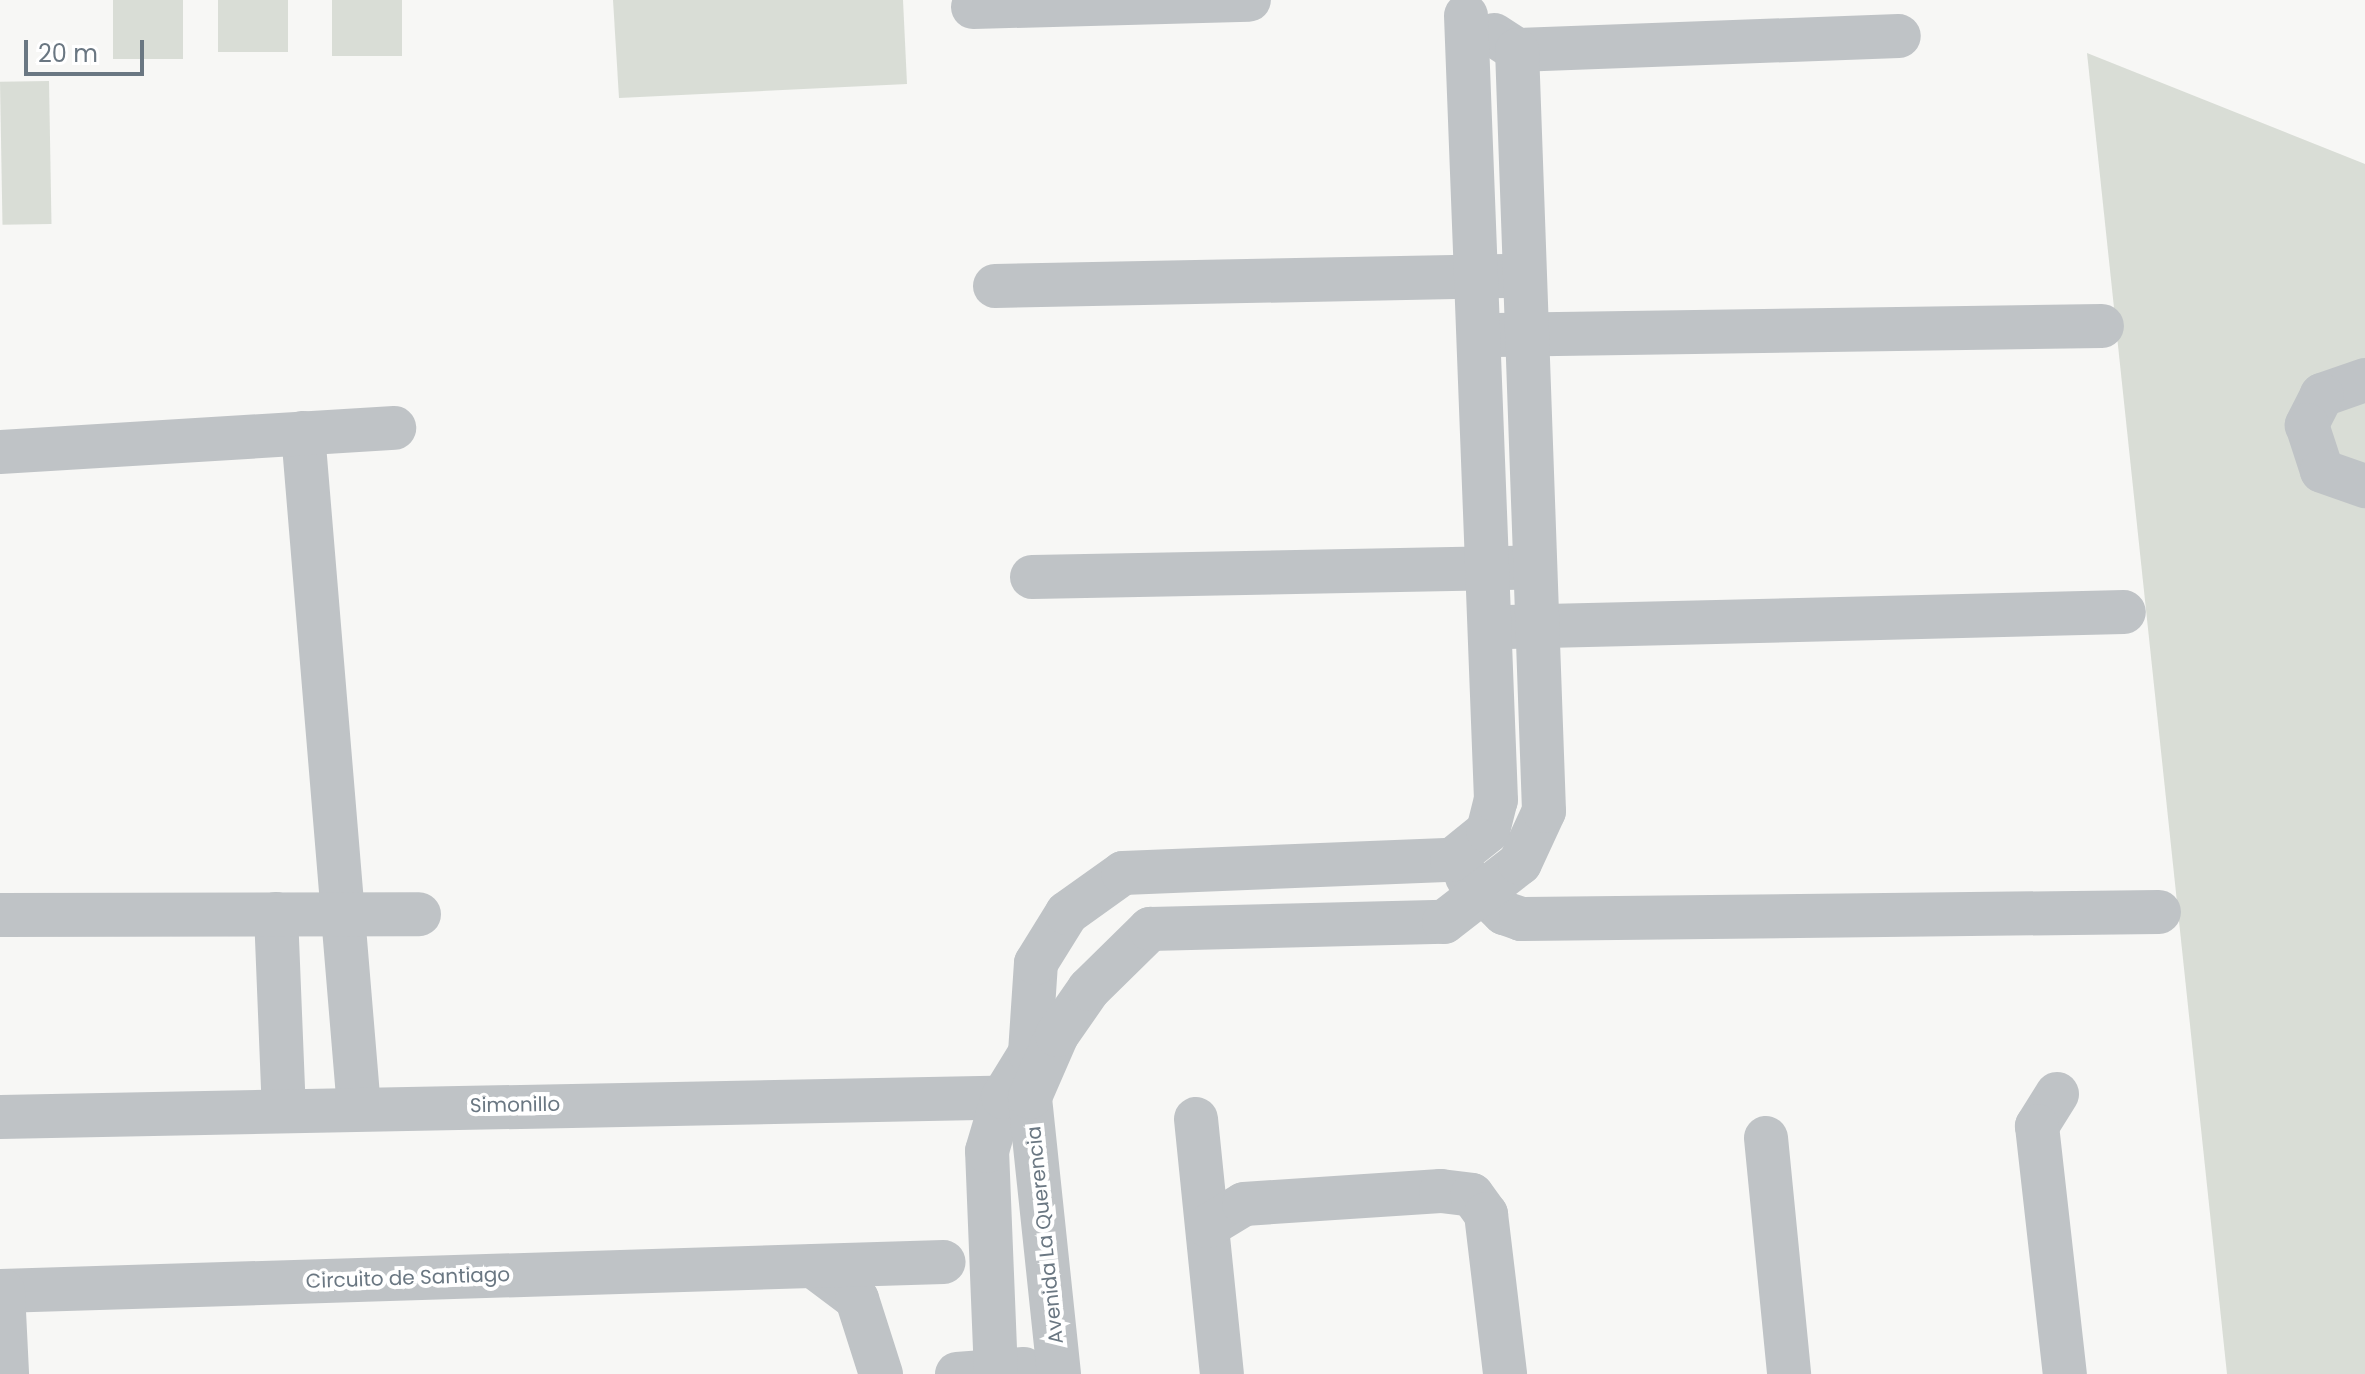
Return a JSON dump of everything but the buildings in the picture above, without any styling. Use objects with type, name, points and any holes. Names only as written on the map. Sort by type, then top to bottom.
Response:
[{"type":"street","points":[[973,7],[1249,0]]},
{"type":"street","points":[[1454,8],[1517,50],[1899,36]]},
{"type":"street","points":[[1016,1097],[1030,1053],[1033,983],[1048,935],[1123,873],[1452,860],[1488,831],[1496,800],[1476,276],[1454,8]]},
{"type":"street","points":[[1016,1097],[1089,989],[1150,929],[1444,922],[1485,896],[1520,863],[1544,811],[1517,50]]},
{"type":"street","points":[[995,286],[1525,276]]},
{"type":"street","points":[[1478,335],[2102,326]]},
{"type":"street","points":[[2365,380],[2322,395],[2307,425],[2322,471],[2365,486]]},
{"type":"street","points":[[0,452],[394,428]]},
{"type":"street","points":[[303,433],[337,914],[359,1108]]},
{"type":"street","points":[[1032,577],[1487,570],[1535,566]]},
{"type":"street","points":[[1489,627],[2124,612]]},
{"type":"street","points":[[1452,860],[1485,896],[1521,919],[2159,912]]},
{"type":"street","points":[[1123,873],[1150,929]]},
{"type":"street","points":[[276,914],[284,1110]]},
{"type":"street","points":[[0,915],[419,914]]},
{"type":"street","points":[[2057,1094],[2037,1126],[2065,1374]]},
{"type":"street","name":"Simonillo","points":[[0,1117],[1016,1097]]},
{"type":"street","name":"Avenida La Querencia","points":[[1016,1097],[1058,1370]]},
{"type":"street","name":"Avenida La Querencia","points":[[983,1373],[987,1151],[1016,1097]]},
{"type":"street","points":[[1196,1119],[1222,1374]]},
{"type":"street","points":[[1766,1138],[1789,1374]]},
{"type":"street","points":[[1208,1226],[1244,1204],[1441,1191],[1472,1195],[1486,1214],[1505,1374]]},
{"type":"street","name":"Circuito de Santiago","points":[[7,1374],[1,1291],[944,1262]]},
{"type":"street","points":[[813,1266],[857,1299],[881,1374]]},
{"type":"street","points":[[983,1373],[1058,1370]]},
{"type":"shaded area","points":[[113,0],[183,0],[183,59],[113,59]]},
{"type":"shaded area","points":[[218,0],[288,0],[288,52],[218,52]]},
{"type":"shaded area","points":[[332,0],[402,0],[402,56],[332,56]]},
{"type":"shaded area","points":[[613,0],[903,0],[907,84],[619,98]]},
{"type":"shaded area","points":[[2087,53],[2365,164],[2365,1374],[2227,1374]]},
{"type":"shaded area","points":[[49,81],[51,224],[3,225],[0,82]]}]
